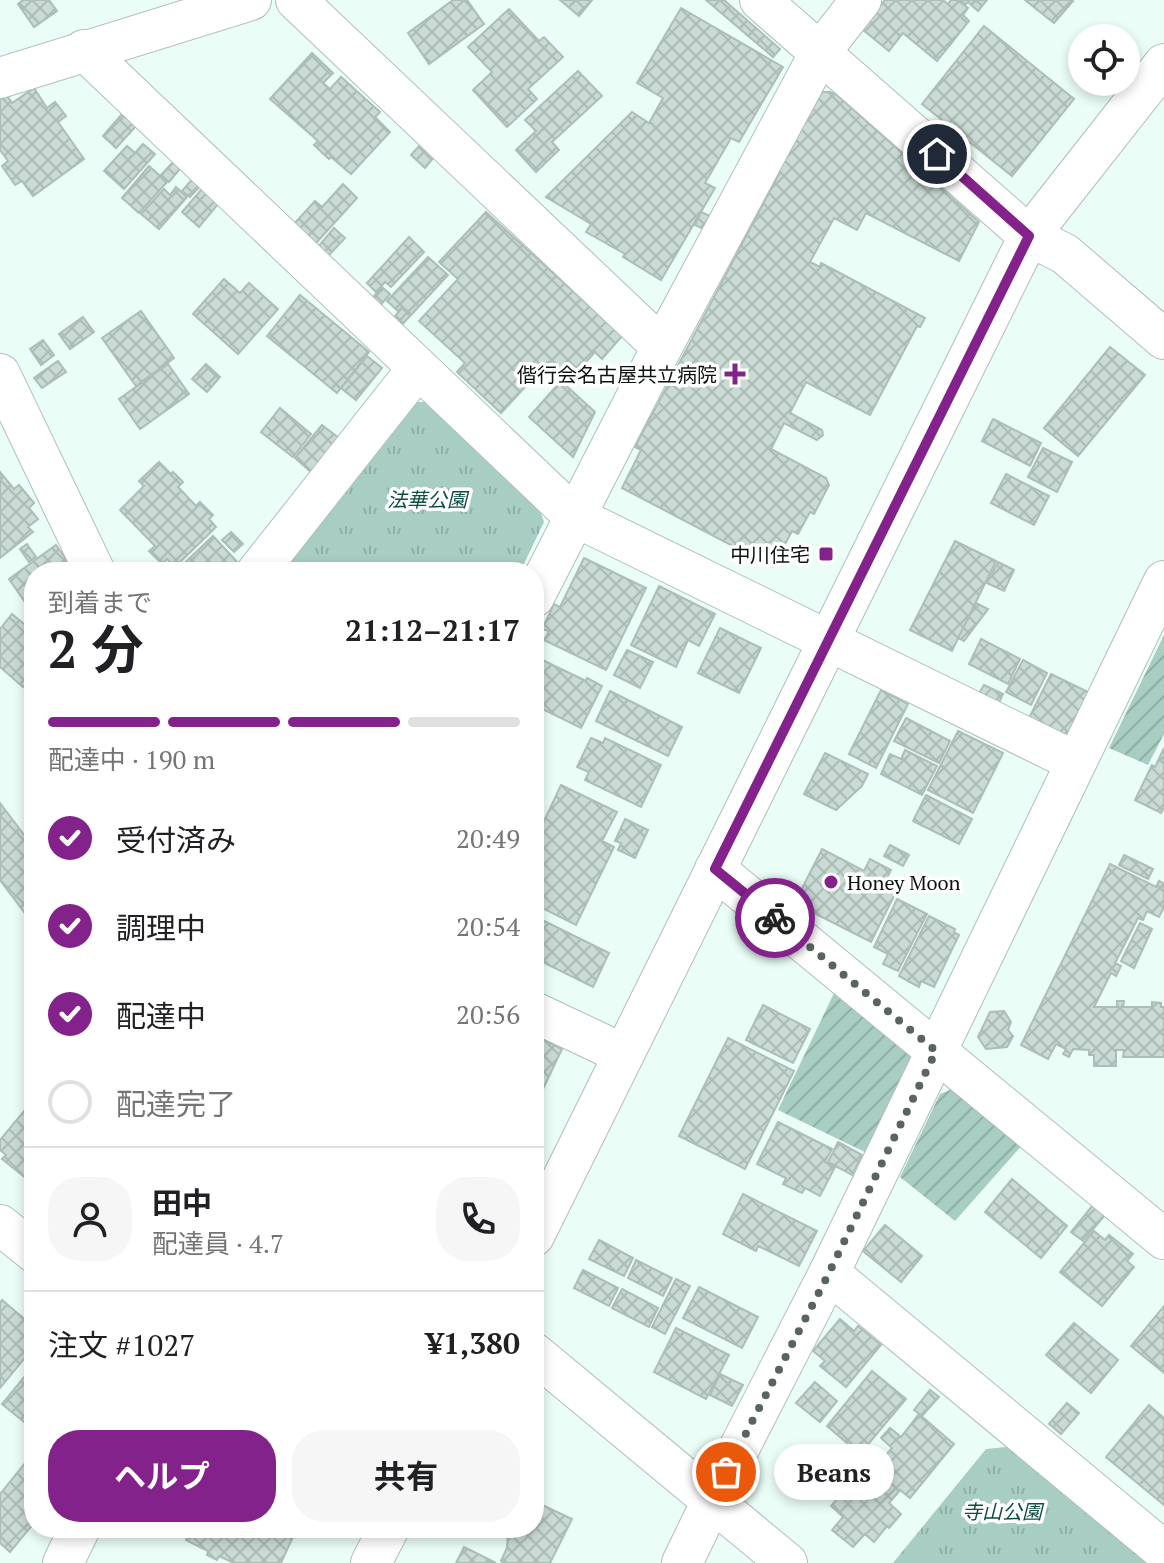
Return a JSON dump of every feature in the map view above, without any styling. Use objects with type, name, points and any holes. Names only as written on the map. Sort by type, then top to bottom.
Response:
[{"type":"street","points":[[0,78],[251,0]]},
{"type":"street","points":[[296,0],[662,347]]},
{"type":"street","points":[[760,0],[1029,236],[1065,254],[1164,339]]},
{"type":"street","points":[[544,577],[662,347],[821,51],[861,0]]},
{"type":"street","points":[[84,50],[574,516],[1076,762]]},
{"type":"street","points":[[544,1216],[1029,236],[1164,64]]},
{"type":"street","points":[[265,562],[418,368]]},
{"type":"street","points":[[0,374],[90,562]]},
{"type":"street","points":[[682,1563],[829,1273],[1164,581]]},
{"type":"street","points":[[715,869],[1164,1239]]},
{"type":"street","points":[[544,1017],[623,1054]]},
{"type":"street","points":[[0,1225],[24,1244]]},
{"type":"street","points":[[829,1273],[1164,1551]]},
{"type":"street","points":[[544,1361],[787,1563]]},
{"type":"street","points":[[63,1563],[75,1538]]},
{"type":"street","points":[[371,1563],[384,1538]]},
{"type":"green space","name":"法華公園","points":[[410,402],[431,402],[539,508],[544,522],[525,562],[286,562]]},
{"type":"green space","points":[[1164,635],[1164,734],[1148,765],[1109,748]]},
{"type":"green space","points":[[836,989],[907,1048],[912,1063],[867,1153],[778,1110]]},
{"type":"green space","points":[[955,1088],[1023,1144],[955,1221],[900,1177],[940,1094]]},
{"type":"green space","name":"寺山公園","points":[[1006,1447],[1147,1563],[893,1563],[986,1449]]},
{"type":"building","points":[[23,0],[49,0],[57,11],[34,27],[18,4]]},
{"type":"building","points":[[453,0],[467,0],[484,24],[429,64],[408,33]]},
{"type":"building","points":[[560,0],[592,0],[579,16]]},
{"type":"building","points":[[706,0],[724,0],[780,49],[773,57]]},
{"type":"building","points":[[885,0],[943,0],[948,4],[951,0],[957,0],[968,8],[963,15],[969,21],[937,61],[903,33],[889,51],[862,29]]},
{"type":"building","points":[[958,0],[987,0],[978,11],[968,2],[965,5]]},
{"type":"building","points":[[1025,0],[1072,0],[1073,1],[1054,23]]},
{"type":"building","points":[[681,8],[783,67],[739,142],[731,138],[705,183],[715,188],[661,280],[623,257],[625,254],[586,232],[591,224],[546,197],[632,112],[649,123],[663,98],[637,83]]},
{"type":"building","points":[[509,9],[539,41],[544,37],[563,57],[528,89],[537,99],[507,127],[473,90],[492,72],[468,47]]},
{"type":"building","points":[[984,26],[1074,99],[1012,176],[922,104]]},
{"type":"building","points":[[312,53],[333,73],[323,83],[330,89],[341,77],[380,112],[375,117],[390,132],[351,174],[331,157],[329,159],[314,145],[318,141],[270,99]]},
{"type":"building","points":[[578,71],[602,96],[552,142],[559,150],[536,172],[516,150],[536,131],[525,120]]},
{"type":"building","points":[[34,88],[47,108],[55,102],[66,116],[58,122],[84,159],[33,196],[22,181],[15,185],[2,166],[8,161],[0,150],[0,98],[6,94],[12,103]]},
{"type":"building","points":[[823,92],[837,95],[979,222],[959,261],[866,213],[857,230],[834,218],[810,262],[820,267],[821,263],[925,318],[920,327],[917,326],[870,415],[806,382],[790,413],[822,430],[823,435],[817,440],[784,423],[771,449],[826,478],[829,485],[814,514],[810,512],[798,534],[792,531],[773,567],[622,488],[641,450],[635,447],[780,172],[776,170],[815,96]]},
{"type":"building","points":[[122,114],[136,126],[116,148],[103,136]]},
{"type":"building","points":[[143,144],[155,154],[124,189],[104,171],[127,146],[135,153]]},
{"type":"building","points":[[421,144],[434,157],[425,168],[411,155]]},
{"type":"building","points":[[176,159],[183,165],[169,182],[161,175]]},
{"type":"building","points":[[149,166],[167,182],[139,213],[122,198]]},
{"type":"building","points":[[194,177],[202,184],[190,197],[182,191]]},
{"type":"building","points":[[343,184],[357,198],[316,243],[294,224],[315,201],[322,207]]},
{"type":"building","points":[[176,187],[187,197],[159,229],[141,214],[164,189],[170,195]]},
{"type":"building","points":[[202,189],[218,204],[199,227],[182,212]]},
{"type":"building","points":[[486,212],[622,336],[602,359],[595,352],[569,381],[548,362],[501,413],[457,372],[465,363],[419,321],[458,279],[439,262]]},
{"type":"building","points":[[701,212],[747,233],[740,246],[695,225]]},
{"type":"building","points":[[334,228],[345,238],[328,256],[318,247]]},
{"type":"building","points":[[409,237],[424,252],[391,287],[385,282],[376,292],[367,283]]},
{"type":"building","points":[[428,257],[448,275],[411,315],[402,307],[398,311],[387,301]]},
{"type":"building","points":[[224,279],[240,293],[249,283],[278,309],[238,354],[193,314]]},
{"type":"building","points":[[382,287],[390,294],[377,309],[369,302]]},
{"type":"building","points":[[300,295],[369,352],[337,393],[267,336]]},
{"type":"building","points":[[402,308],[410,316],[398,329],[390,322]]},
{"type":"building","points":[[141,311],[174,358],[136,386],[102,338]]},
{"type":"building","points":[[83,317],[94,332],[70,349],[59,334]]},
{"type":"building","points":[[43,340],[54,355],[41,365],[30,349]]},
{"type":"building","points":[[1110,347],[1145,375],[1078,456],[1044,428]]},
{"type":"building","points":[[367,356],[382,368],[356,400],[341,388]]},
{"type":"building","points":[[58,361],[66,372],[42,388],[34,378]]},
{"type":"building","points":[[168,364],[189,394],[140,429],[119,399]]},
{"type":"building","points":[[206,364],[220,377],[207,392],[192,379]]},
{"type":"building","points":[[561,381],[595,412],[573,457],[529,417]]},
{"type":"building","points":[[280,408],[311,434],[293,457],[261,432]]},
{"type":"building","points":[[993,419],[1041,443],[1030,466],[982,441]]},
{"type":"building","points":[[322,425],[340,439],[312,473],[295,458]]},
{"type":"building","points":[[1043,448],[1072,462],[1057,492],[1028,477]]},
{"type":"building","points":[[159,462],[183,482],[178,487],[196,506],[200,502],[213,515],[209,519],[216,527],[180,562],[167,559],[160,562],[149,551],[155,546],[120,510],[144,486],[139,481]]},
{"type":"building","points":[[0,472],[14,489],[19,485],[34,503],[29,508],[38,519],[28,527],[33,532],[0,558]]},
{"type":"building","points":[[1006,474],[1049,496],[1034,525],[991,503]]},
{"type":"building","points":[[231,532],[243,544],[234,552],[222,540]]},
{"type":"building","points":[[213,536],[237,562],[186,562]]},
{"type":"building","points":[[955,541],[996,561],[952,651],[910,630]]},
{"type":"building","points":[[27,544],[36,557],[29,562],[20,549]]},
{"type":"building","points":[[56,545],[68,562],[32,562]]},
{"type":"building","points":[[584,558],[646,588],[606,670],[544,640],[549,631],[544,630],[544,625],[554,604],[560,607]]},
{"type":"building","points":[[998,562],[1014,570],[1004,591],[987,583]]},
{"type":"building","points":[[24,568],[24,601],[9,579]]},
{"type":"building","points":[[659,586],[715,614],[699,646],[688,640],[676,667],[631,645]]},
{"type":"building","points":[[976,603],[988,609],[964,641],[958,638]]},
{"type":"building","points":[[12,614],[24,624],[23,687],[0,667],[0,629]]},
{"type":"building","points":[[720,628],[761,648],[739,693],[698,673]]},
{"type":"building","points":[[981,639],[1020,659],[1008,684],[969,664]]},
{"type":"building","points":[[627,650],[653,662],[640,688],[614,675]]},
{"type":"building","points":[[1023,660],[1047,673],[1031,705],[1006,692]]},
{"type":"building","points":[[544,661],[602,686],[581,728],[544,710]]},
{"type":"building","points":[[1051,674],[1094,695],[1076,729],[1058,736],[1028,720]]},
{"type":"building","points":[[984,685],[1003,694],[998,705],[978,695]]},
{"type":"building","points":[[881,690],[908,704],[876,768],[849,754]]},
{"type":"building","points":[[610,691],[682,727],[668,756],[596,721]]},
{"type":"building","points":[[906,718],[950,741],[939,763],[894,741]]},
{"type":"building","points":[[958,731],[1003,753],[973,813],[928,790]]},
{"type":"building","points":[[591,738],[603,743],[605,738],[661,765],[641,807],[585,780],[589,772],[577,767]]},
{"type":"building","points":[[1164,748],[1164,808],[1161,813],[1135,800]]},
{"type":"building","points":[[905,750],[937,766],[922,795],[881,774],[890,754],[901,759]]},
{"type":"building","points":[[825,753],[868,774],[862,786],[836,810],[804,794]]},
{"type":"building","points":[[561,785],[617,812],[602,841],[614,847],[576,925],[544,909],[544,821]]},
{"type":"building","points":[[926,795],[972,819],[959,844],[913,821]]},
{"type":"building","points":[[0,803],[24,835],[24,912],[0,880]]},
{"type":"building","points":[[625,819],[648,830],[635,858],[618,850],[621,843],[615,841]]},
{"type":"building","points":[[890,845],[909,855],[903,866],[884,856]]},
{"type":"building","points":[[822,849],[864,871],[870,859],[891,870],[885,882],[898,888],[871,942],[800,906],[797,898]]},
{"type":"building","points":[[1124,855],[1153,869],[1148,879],[1119,865]]},
{"type":"building","points":[[1110,864],[1156,887],[1159,881],[1164,884],[1164,907],[1159,917],[1147,911],[1143,920],[1138,918],[1115,963],[1121,966],[1116,976],[1111,973],[1094,1007],[1117,1007],[1117,1001],[1124,1001],[1123,1007],[1152,1007],[1152,1002],[1161,1003],[1164,1007],[1164,1057],[1123,1057],[1124,1050],[1116,1050],[1116,1066],[1094,1066],[1094,1055],[1089,1055],[1089,1050],[1073,1049],[1069,1057],[1063,1054],[1066,1049],[1056,1044],[1048,1059],[1021,1045]]},
{"type":"building","points":[[897,899],[927,914],[898,971],[883,964],[888,954],[874,947]]},
{"type":"building","points":[[929,916],[955,929],[954,932],[959,935],[934,987],[921,981],[919,987],[899,976]]},
{"type":"building","points":[[544,921],[609,953],[593,987],[544,963]]},
{"type":"building","points":[[1140,923],[1152,929],[1134,968],[1121,961]]},
{"type":"building","points":[[763,1005],[810,1029],[793,1063],[746,1040]]},
{"type":"building","points":[[1004,1011],[1011,1022],[1008,1030],[1013,1036],[1007,1047],[986,1049],[978,1037],[990,1012]]},
{"type":"building","points":[[728,1038],[794,1071],[745,1169],[679,1136]]},
{"type":"building","points":[[544,1040],[562,1049],[544,1087]]},
{"type":"building","points":[[24,1111],[24,1177],[2,1159],[6,1155],[0,1150],[0,1140]]},
{"type":"building","points":[[778,1122],[832,1149],[825,1162],[835,1167],[820,1196],[805,1188],[802,1193],[783,1184],[786,1178],[757,1164]]},
{"type":"building","points":[[838,1142],[862,1155],[852,1175],[828,1162]]},
{"type":"building","points":[[1012,1179],[1067,1226],[1041,1258],[985,1212]]},
{"type":"building","points":[[743,1194],[817,1231],[799,1266],[758,1246],[756,1251],[723,1234]]},
{"type":"building","points":[[1093,1205],[1105,1215],[1083,1241],[1071,1232]]},
{"type":"building","points":[[885,1225],[922,1256],[901,1282],[863,1251]]},
{"type":"building","points":[[1094,1231],[1105,1240],[1109,1235],[1133,1254],[1127,1261],[1134,1267],[1102,1306],[1060,1272]]},
{"type":"building","points":[[599,1240],[633,1258],[624,1276],[589,1259]]},
{"type":"building","points":[[636,1260],[672,1278],[663,1296],[628,1278]]},
{"type":"building","points":[[583,1270],[618,1288],[609,1306],[574,1288]]},
{"type":"building","points":[[676,1279],[690,1286],[665,1334],[652,1327]]},
{"type":"building","points":[[699,1287],[758,1317],[742,1348],[683,1318]]},
{"type":"building","points":[[622,1289],[658,1308],[649,1327],[612,1308]]},
{"type":"building","points":[[2,1300],[24,1319],[24,1359],[0,1388]]},
{"type":"building","points":[[1164,1306],[1164,1373],[1131,1346]]},
{"type":"building","points":[[840,1319],[854,1331],[858,1326],[881,1345],[846,1387],[820,1366],[825,1361],[813,1351]]},
{"type":"building","points":[[1074,1323],[1118,1360],[1091,1393],[1046,1355]]},
{"type":"building","points":[[676,1328],[729,1355],[706,1399],[654,1372]]},
{"type":"building","points":[[872,1371],[906,1399],[860,1454],[827,1426]]},
{"type":"building","points":[[720,1374],[743,1385],[732,1406],[710,1395]]},
{"type":"building","points":[[24,1377],[24,1422],[2,1404]]},
{"type":"building","points":[[815,1382],[837,1401],[820,1422],[796,1403]]},
{"type":"building","points":[[930,1390],[939,1397],[922,1416],[914,1410]]},
{"type":"building","points":[[1067,1403],[1079,1413],[1061,1434],[1049,1424]]},
{"type":"building","points":[[1149,1405],[1164,1418],[1164,1505],[1106,1457]]},
{"type":"building","points":[[919,1414],[954,1444],[910,1498],[900,1490],[889,1503],[901,1514],[889,1528],[887,1526],[874,1542],[865,1534],[853,1547],[832,1530],[843,1517],[831,1506],[844,1491],[840,1487],[852,1472],[863,1482],[892,1448],[881,1438],[890,1428],[901,1437]]},
{"type":"building","points":[[24,1464],[24,1535],[10,1552],[0,1543],[0,1494]]},
{"type":"building","points":[[544,1506],[572,1519],[550,1563],[504,1563],[501,1561],[508,1538],[544,1538]]},
{"type":"building","points":[[292,1538],[281,1563],[234,1563],[219,1556],[217,1560],[207,1555],[208,1551],[186,1540]]},
{"type":"building","points":[[464,1547],[496,1563],[456,1563]]},
{"type":"way so far","points":[[726,1472],[829,1273],[936,1051],[775,918]]},
{"type":"place","name":"偕行会名古屋共立病院","points":[[735,374]]},
{"type":"place","name":"中川住宅","points":[[826,554]]},
{"type":"place","name":"Honey Moon","points":[[831,882]]},
{"type":"place","name":"Beans","points":[[726,1472]]},
{"type":"route","points":[[775,918],[715,869],[1029,236],[937,154]]}]
